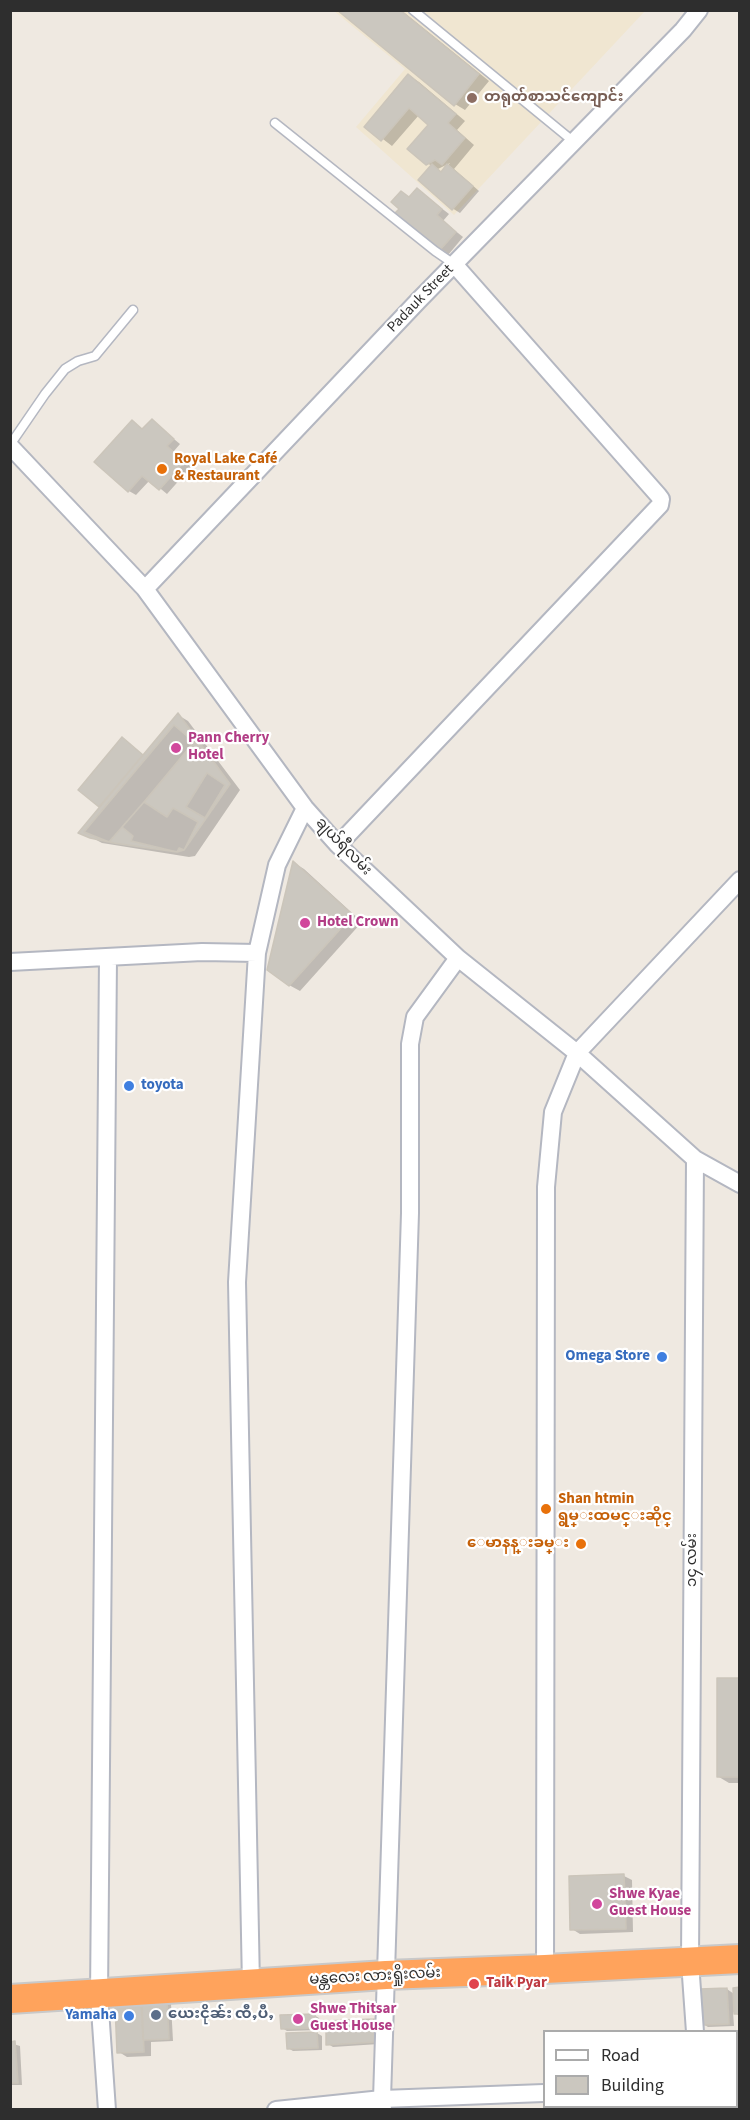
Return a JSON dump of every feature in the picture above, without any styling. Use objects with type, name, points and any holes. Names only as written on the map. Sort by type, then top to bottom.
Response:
[{"type":"highway","name":"မန္တလေး လားရှိုးလမ်း","points":[[10,2000],[386,1975],[740,1959]]},
{"type":"street","name":"Padauk Street","points":[[144,589],[454,264],[683,30],[699,10]]},
{"type":"street","points":[[338,845],[657,510],[661,502],[658,495],[454,264]]},
{"type":"street","name":"ချယ်ရီလမ်း","points":[[10,445],[144,589],[305,808],[338,845],[458,958],[578,1053],[695,1159],[740,1184]]},
{"type":"street","points":[[250,1985],[237,1282],[257,953],[277,865],[305,808]]},
{"type":"street","points":[[545,1969],[546,1187],[553,1112],[578,1053],[740,880]]},
{"type":"street","points":[[10,962],[202,952],[257,953]]},
{"type":"street","points":[[107,2109],[99,1995],[108,958]]},
{"type":"street","points":[[383,2104],[410,1213],[410,1044],[415,1017],[458,958]]},
{"type":"street","name":"၁၄ လမ်း","points":[[695,1159],[690,1962],[695,2030]]},
{"type":"street","points":[[276,2109],[543,2093]]},
{"type":"lane","points":[[413,10],[574,142]]},
{"type":"lane","points":[[275,123],[454,264]]},
{"type":"lane","points":[[10,445],[65,369],[71,364],[95,356],[133,310]]},
{"type":"shaded area","name":"တရုတ်စာသင်ကျောင်း","points":[[334,11],[645,11],[454,215],[356,127],[405,69]]},
{"type":"building","points":[[337,10],[400,10],[479,74],[454,106]]},
{"type":"building","points":[[408,74],[456,114],[448,123],[465,138],[442,165],[435,160],[426,165],[407,149],[428,125],[409,108],[381,141],[364,127]]},
{"type":"building","points":[[432,164],[441,172],[447,164],[473,186],[452,210],[418,180]]},
{"type":"building","points":[[417,188],[442,209],[437,215],[456,232],[439,251],[395,213],[399,209],[391,202],[401,191],[409,197]]},
{"type":"building","points":[[152,419],[174,439],[167,446],[184,462],[159,490],[142,476],[128,492],[94,462],[132,420],[142,429]]},
{"type":"building","name":"Pann Cherry Hotel","points":[[178,713],[230,784],[184,850],[177,852],[114,843],[78,833]]},
{"type":"building","points":[[174,725],[194,742],[144,802],[109,842],[84,832]]},
{"type":"building","points":[[122,737],[143,755],[99,807],[78,790]]},
{"type":"building","points":[[207,773],[225,785],[205,818],[186,807]]},
{"type":"building","points":[[144,802],[167,817],[173,808],[198,822],[184,850],[179,848],[177,852],[131,841],[133,836],[122,827]]},
{"type":"building","points":[[293,861],[353,915],[289,986],[267,970]]},
{"type":"building","points":[[717,1678],[740,1678],[740,1777],[717,1777]]},
{"type":"building","points":[[624,1874],[626,1929],[570,1930],[569,1876]]},
{"type":"building","points":[[740,1987],[740,2014],[734,2014],[733,1988]]},
{"type":"building","points":[[727,1988],[729,2024],[702,2025],[700,1989]]},
{"type":"building","points":[[167,2000],[169,2039],[143,2040],[141,2001]]},
{"type":"building","points":[[142,2004],[144,2052],[117,2053],[115,2005]]},
{"type":"building","points":[[315,2014],[315,2028],[281,2029],[280,2015]]},
{"type":"building","points":[[374,2019],[375,2042],[326,2045],[326,2021]]},
{"type":"building","points":[[317,2032],[318,2048],[287,2049],[286,2033]]},
{"type":"building","points":[[15,2041],[18,2083],[10,2083],[10,2042]]},
{"type":"place","name":"တရုတ်စာသင်ကျောင်း","points":[[472,98]]},
{"type":"place","name":"Royal Lake Café & Restaurant","points":[[162,469]]},
{"type":"place","name":"Pann Cherry Hotel","points":[[176,748]]},
{"type":"place","name":"Hotel Crown","points":[[305,923]]},
{"type":"place","name":"toyota","points":[[129,1086]]},
{"type":"place","name":"Omega Store","points":[[662,1357]]},
{"type":"place","name":"Shan htmin ရွမ္းထမင္းဆိုင္","points":[[546,1509]]},
{"type":"place","name":"ေမာနန္းခမ္း","points":[[581,1544]]},
{"type":"place","name":"Shwe Kyae Guest House","points":[[597,1904]]},
{"type":"place","name":"Taik Pyar","points":[[474,1984]]},
{"type":"place","name":"ယေးငိုၼ်း ၸီႇပီႇ","points":[[156,2015]]},
{"type":"place","name":"Yamaha","points":[[129,2016]]},
{"type":"place","name":"Shwe Thitsar Guest House","points":[[298,2019]]}]
